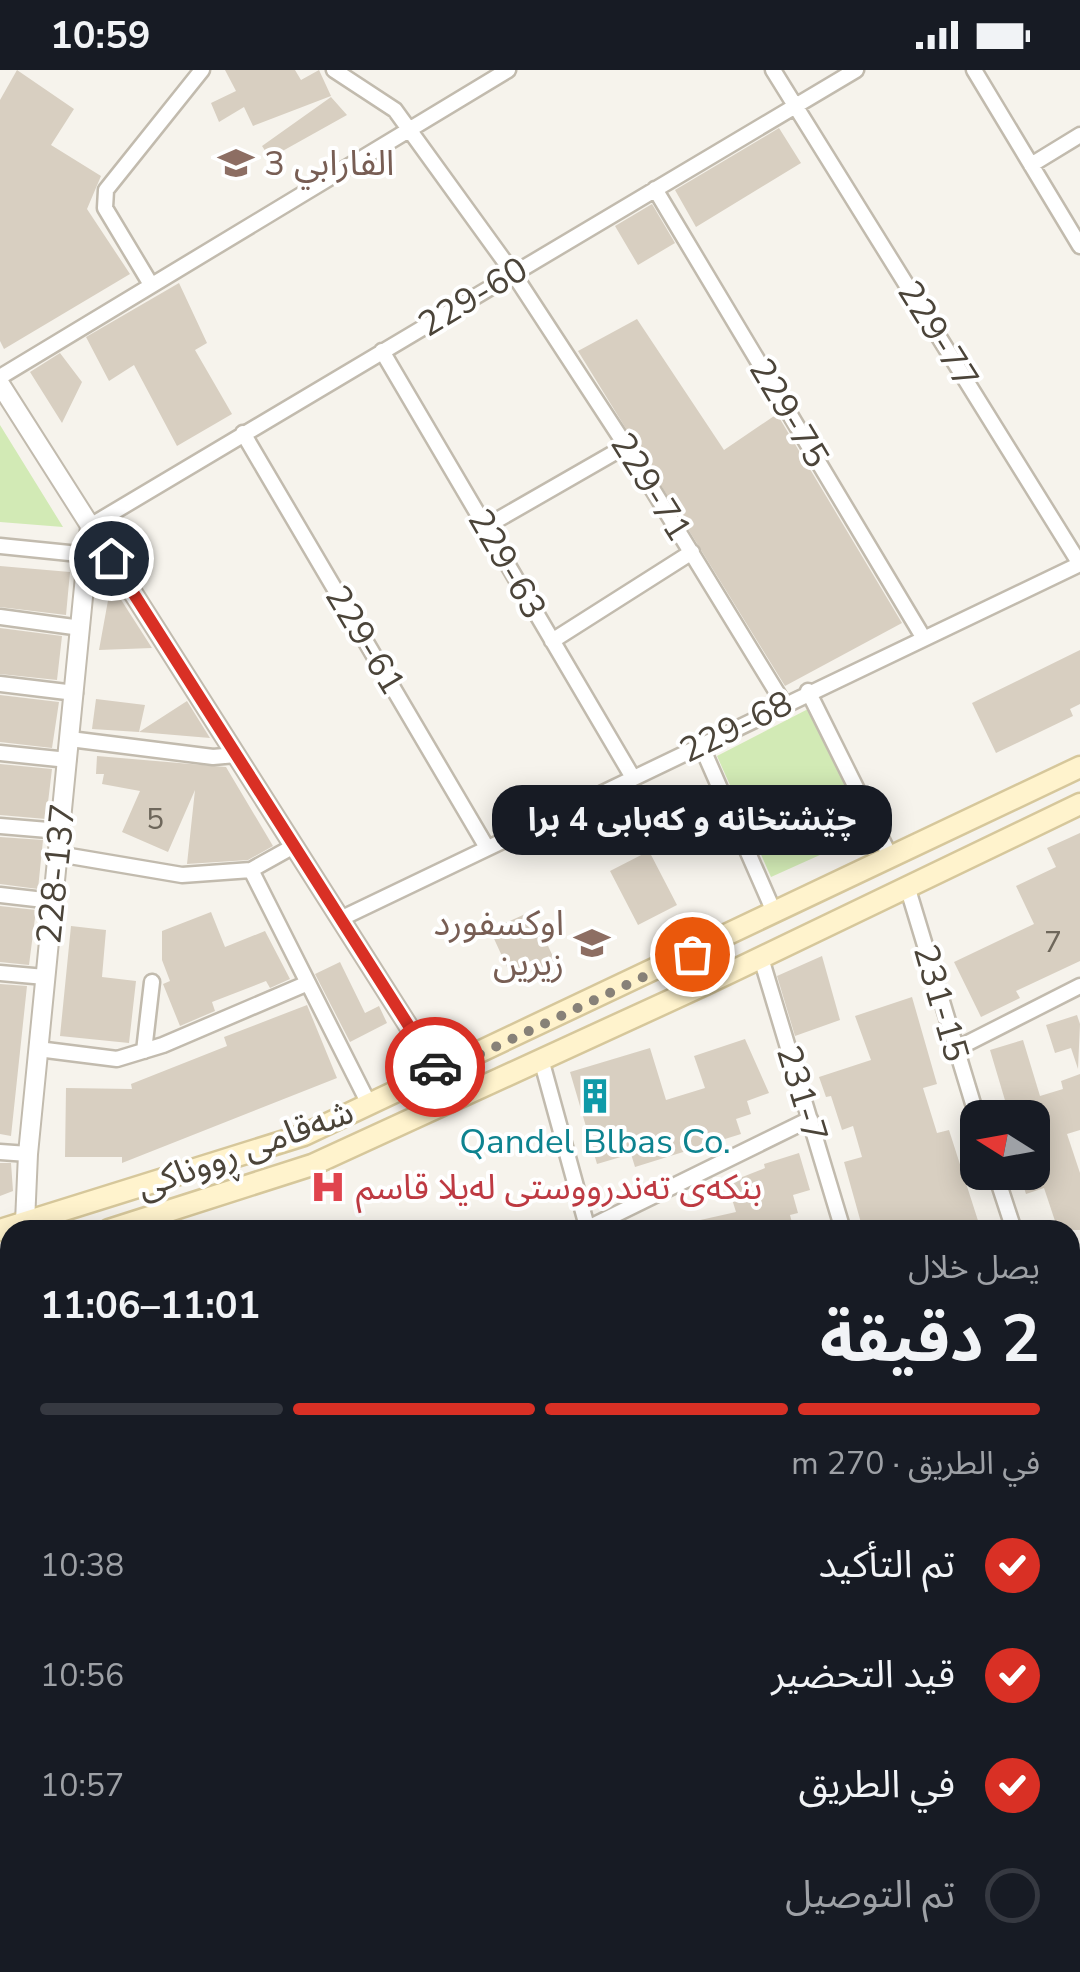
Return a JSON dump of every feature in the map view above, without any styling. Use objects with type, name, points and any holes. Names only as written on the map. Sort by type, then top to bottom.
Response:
[{"type":"main road","name":"شەقامی ڕووناکی","points":[[32,1220],[304,1134],[438,1074],[1080,766]]},
{"type":"main road","name":"شەقامی ڕووناکی","points":[[142,1220],[312,1165],[761,958],[1080,804]]},
{"type":"main road","points":[[218,1164],[228,1194]]},
{"type":"street","points":[[150,282],[105,208],[106,190],[202,70]]},
{"type":"street","name":"229-71","points":[[334,70],[395,110],[513,273],[626,446],[784,704]]},
{"type":"street","points":[[438,1074],[0,380],[150,282],[508,70]]},
{"type":"street","name":"229-77","points":[[773,70],[1080,564]]},
{"type":"street","name":"229-60","points":[[90,526],[856,70]]},
{"type":"street","points":[[974,70],[1080,246]]},
{"type":"street","points":[[1031,164],[1080,136]]},
{"type":"street","name":"229-75","points":[[655,190],[923,637]]},
{"type":"street","name":"229-63","points":[[382,351],[632,776]]},
{"type":"street","name":"229-61","points":[[243,433],[486,846]]},
{"type":"street","points":[[485,527],[626,446]]},
{"type":"street","name":"228-137","points":[[25,1220],[28,1154],[90,526]]},
{"type":"street","points":[[0,546],[89,555]]},
{"type":"street","points":[[552,642],[692,552]]},
{"type":"street","name":"229-68","points":[[340,918],[1080,564]]},
{"type":"street","points":[[0,618],[81,628]]},
{"type":"street","points":[[0,684],[74,693]]},
{"type":"street","points":[[808,692],[891,858]]},
{"type":"street","points":[[70,739],[213,757],[236,755]]},
{"type":"street","points":[[701,745],[774,912]]},
{"type":"street","points":[[0,753],[68,760]]},
{"type":"street","points":[[0,826],[60,831]]},
{"type":"street","points":[[58,854],[182,875],[251,870],[294,846]]},
{"type":"street","points":[[251,870],[370,1104]]},
{"type":"street","name":"231-15","points":[[907,886],[971,1100]]},
{"type":"street","points":[[0,895],[53,901]]},
{"type":"street","name":"231-7","points":[[761,958],[841,1220]]},
{"type":"street","points":[[0,974],[45,977]]},
{"type":"street","points":[[144,1051],[152,982]]},
{"type":"street","points":[[38,1049],[118,1060],[308,983]]},
{"type":"street","points":[[954,1050],[1080,986]]},
{"type":"street","points":[[541,1059],[586,1220]]},
{"type":"street","points":[[606,1220],[810,1119]]},
{"type":"street","points":[[0,1152],[28,1154]]},
{"type":"street","points":[[1001,1190],[1011,1220]]},
{"type":"green space","points":[[0,425],[63,527],[0,522]]},
{"type":"green space","points":[[810,708],[871,832],[771,877],[717,756]]},
{"type":"building","points":[[17,70],[74,109],[51,145],[101,176],[87,209],[130,274],[4,349],[0,341],[0,100]]},
{"type":"building","points":[[225,70],[295,70],[301,80],[319,70],[331,96],[253,126],[244,107],[219,122],[211,103],[236,91]]},
{"type":"building","points":[[331,97],[347,115],[270,158],[262,146]]},
{"type":"building","points":[[779,128],[801,163],[696,227],[675,190]]},
{"type":"building","points":[[652,204],[675,243],[638,265],[615,226]]},
{"type":"building","points":[[179,283],[207,343],[195,350],[232,414],[177,446],[134,365],[109,381],[86,337]]},
{"type":"building","points":[[637,319],[724,450],[777,414],[902,623],[785,686],[578,351]]},
{"type":"building","points":[[60,353],[82,382],[62,423],[30,372]]},
{"type":"building","points":[[0,566],[70,572],[66,615],[0,607]]},
{"type":"building","points":[[111,584],[152,648],[99,650]]},
{"type":"building","points":[[0,628],[62,636],[57,680],[0,674]]},
{"type":"building","points":[[1080,650],[1080,704],[1070,709],[1073,716],[996,753],[972,703]]},
{"type":"building","points":[[0,695],[59,702],[52,748],[0,742]]},
{"type":"building","points":[[96,699],[145,705],[139,732],[92,729]]},
{"type":"building","points":[[187,701],[210,738],[139,732]]},
{"type":"building","points":[[97,756],[226,767],[273,846],[248,860],[187,864],[195,790],[168,852],[122,832],[140,791],[102,784],[104,774],[96,774]]},
{"type":"building","points":[[0,764],[52,769],[46,819],[0,815]]},
{"type":"building","points":[[709,790],[722,819],[691,836],[676,807]]},
{"type":"building","points":[[1080,833],[1080,961],[1016,991],[1020,998],[981,1017],[954,962],[1034,924],[1016,886],[1056,867],[1047,848]]},
{"type":"building","points":[[0,837],[43,840],[38,889],[0,884]]},
{"type":"building","points":[[649,851],[677,905],[638,925],[610,871]]},
{"type":"building","points":[[0,906],[36,910],[29,965],[0,962]]},
{"type":"building","points":[[532,911],[555,961],[513,980],[490,930]]},
{"type":"building","points":[[211,912],[225,947],[265,931],[290,979],[270,988],[266,981],[212,1002],[215,1011],[180,1026],[163,984],[170,981],[162,960],[162,931]]},
{"type":"building","points":[[71,926],[106,930],[102,977],[136,981],[129,1043],[60,1036]]},
{"type":"building","points":[[822,956],[840,1020],[795,1036],[777,976]]},
{"type":"building","points":[[340,962],[365,1013],[379,1006],[387,1023],[350,1042],[315,974]]},
{"type":"building","points":[[0,984],[27,986],[11,1136],[0,1134]]},
{"type":"building","points":[[912,997],[937,1084],[923,1088],[937,1133],[949,1130],[960,1164],[960,1190],[968,1190],[978,1220],[860,1220],[844,1162],[862,1157],[853,1126],[842,1130],[831,1096],[826,1097],[819,1077],[871,1060],[855,1016]]},
{"type":"building","points":[[307,1005],[337,1078],[122,1163],[122,1157],[65,1157],[66,1088],[132,1089],[131,1084],[227,1046],[224,1037]]},
{"type":"building","points":[[1077,1015],[1078,1069],[1071,1048],[1055,1053],[1046,1025]]},
{"type":"building","points":[[745,1039],[769,1093],[747,1101],[751,1114],[736,1119],[741,1134],[635,1167],[631,1154],[597,1164],[570,1072],[650,1048],[666,1100],[705,1088],[694,1056]]},
{"type":"building","points":[[1023,1040],[1040,1096],[1063,1089],[1061,1081],[1080,1074],[1080,1130],[1067,1134],[1080,1173],[1080,1220],[1055,1220],[1045,1190],[1050,1190],[1050,1100],[1005,1100],[990,1050]]},
{"type":"building","points":[[799,1153],[810,1190],[793,1195],[798,1213],[790,1215],[791,1220],[700,1220],[736,1212],[727,1183],[765,1168],[764,1164]]},
{"type":"building","points":[[0,1163],[11,1163],[13,1191],[0,1196]]},
{"type":"way so far","points":[[435,1067],[438,1074],[692,954]]},
{"type":"place","name":"الفارابي 3","points":[[236,163]]},
{"type":"place","name":"اوكسفورد زيرين","points":[[592,943]]},
{"type":"place","name":"چێشتخانە و کەبابی 4 برا","points":[[692,954]]},
{"type":"place","name":"Qandel Blbas Co.","points":[[595,1096]]},
{"type":"place","name":"بنکەی تەندرووستی لەیلا قاسم","points":[[328,1187]]},
{"type":"route","points":[[111,558],[435,1067]]}]
